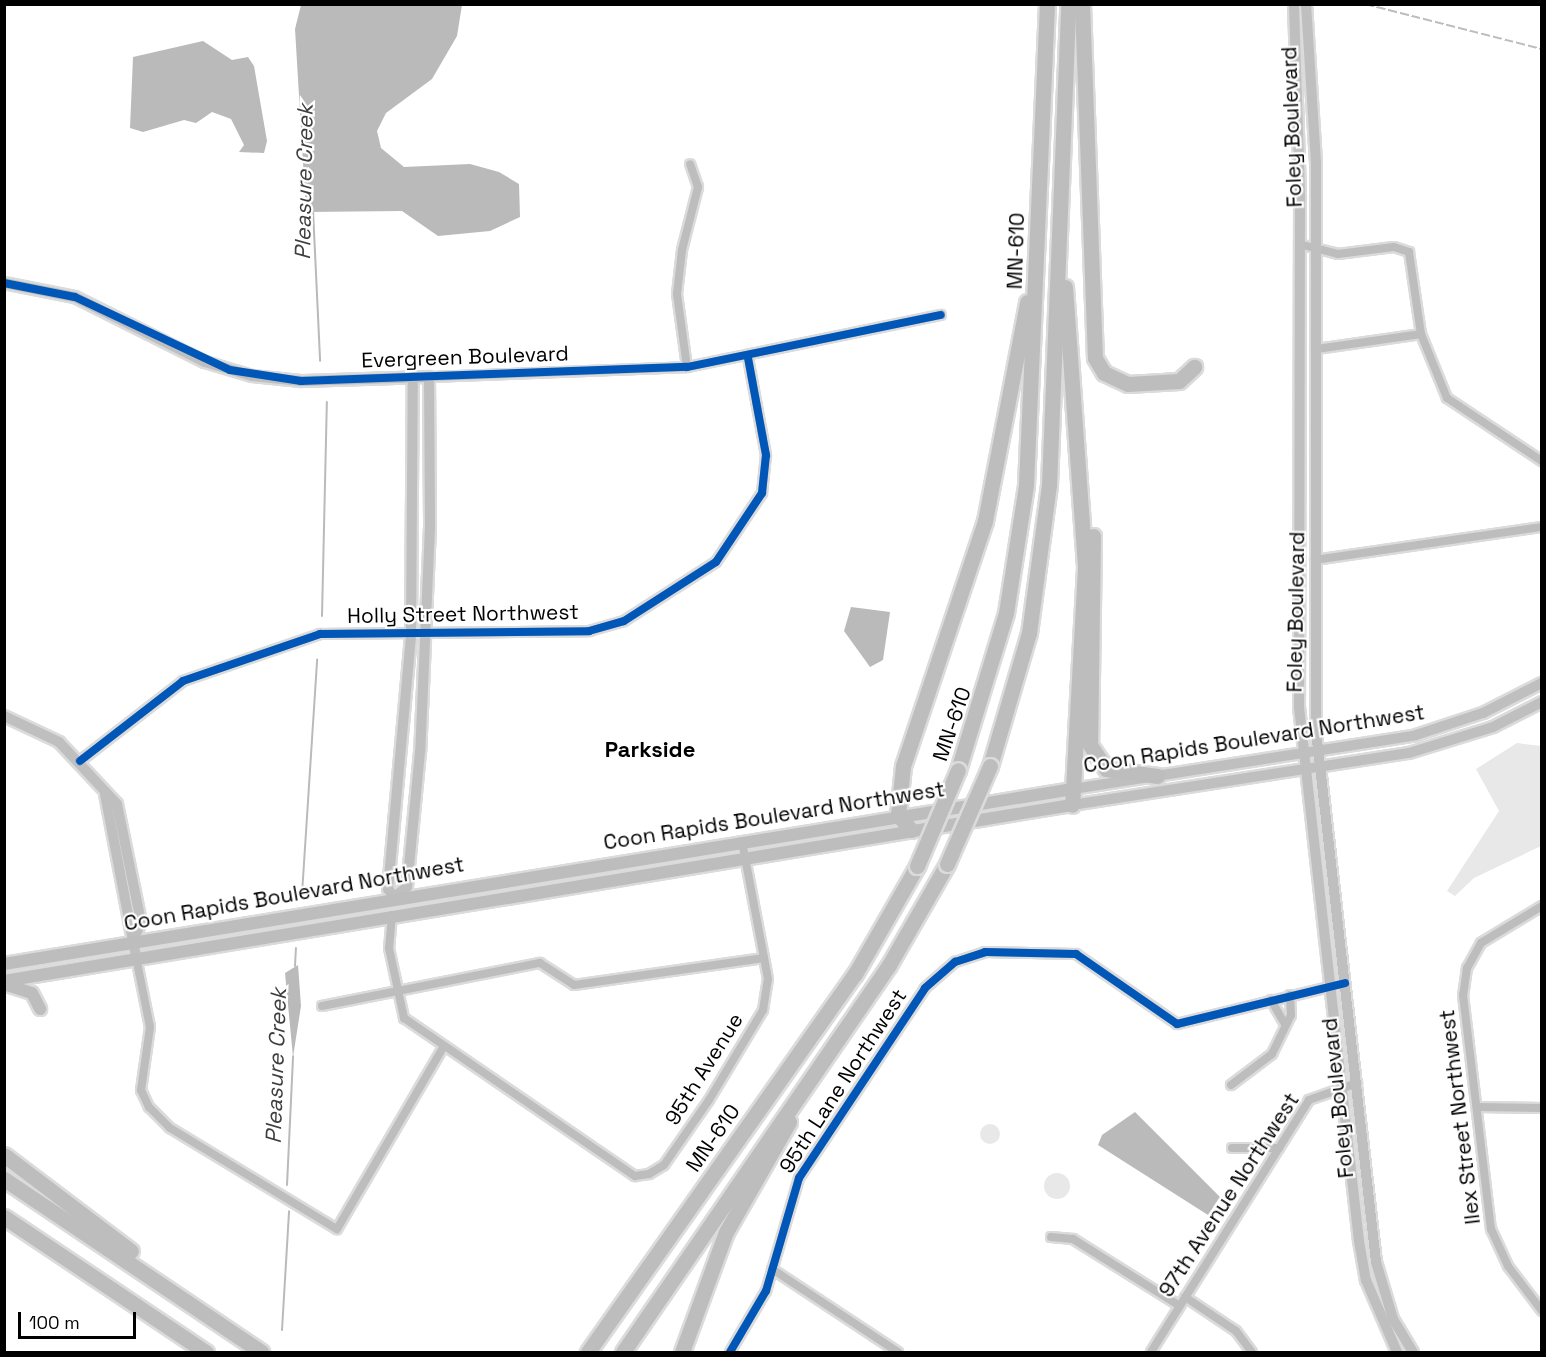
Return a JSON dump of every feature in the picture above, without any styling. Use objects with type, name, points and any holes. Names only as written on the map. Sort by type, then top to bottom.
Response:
[{"type":"highway","name":"MN-610","points":[[588,1353],[855,974],[917,866],[958,770],[988,686],[1017,550],[1038,243],[1047,4]]},
{"type":"highway","name":"MN-610","points":[[623,1353],[889,965],[947,864],[990,766],[1017,683],[1037,587],[1049,485],[1068,4]]},
{"type":"highway","points":[[1082,4],[1095,358],[1104,373],[1128,384],[1179,381],[1194,367]]},
{"type":"highway","points":[[1059,242],[1082,467],[1096,565],[1090,745],[1106,769],[1158,776]]},
{"type":"highway","points":[[911,831],[898,815],[903,766],[999,465],[1038,243]]},
{"type":"highway","points":[[1072,805],[1085,634],[1082,467]]},
{"type":"highway","points":[[682,1353],[726,1232],[806,1083]]},
{"type":"highway","points":[[4,1155],[158,1270],[178,1293]]},
{"type":"highway","points":[[4,1179],[178,1293],[261,1353]]},
{"type":"highway","points":[[4,1217],[206,1353]]},
{"type":"highway","points":[[4,1226],[37,1239]]},
{"type":"main road","name":"Foley Boulevard","points":[[1294,4],[1304,58],[1316,250],[1314,578],[1320,767],[1376,1262],[1393,1319],[1413,1353]]},
{"type":"main road","name":"Foley Boulevard","points":[[1306,4],[1299,244],[1297,602],[1305,770],[1339,1086],[1366,1280],[1398,1353]]},
{"type":"main road","name":"Evergreen Boulevard","points":[[4,283],[75,297],[205,362],[252,376],[301,381],[429,377]]},
{"type":"main road","points":[[392,915],[394,897],[388,889],[411,634],[413,377]]},
{"type":"main road","points":[[394,897],[407,887],[426,635],[429,377]]},
{"type":"main road","name":"Coon Rapids Boulevard Northwest","points":[[4,962],[898,815],[1319,752],[1446,726],[1542,683]]},
{"type":"main road","name":"Coon Rapids Boulevard Northwest","points":[[4,982],[136,957],[745,856],[1305,770],[1433,748],[1493,727],[1542,702]]},
{"type":"main road","points":[[4,716],[40,731],[80,761],[105,794],[117,804],[132,858],[141,922],[133,941]]},
{"type":"main road","points":[[105,794],[136,957]]},
{"type":"main road","points":[[4,982],[32,993],[40,1009]]},
{"type":"street","points":[[687,367],[677,294],[682,250],[698,187],[690,164]]},
{"type":"street","points":[[1299,244],[1338,254],[1394,246],[1410,252],[1421,334],[1438,382],[1454,405],[1542,461]]},
{"type":"street","name":"Evergreen Boulevard","points":[[429,377],[687,367],[748,358],[941,315]]},
{"type":"street","points":[[1317,349],[1421,334]]},
{"type":"street","name":"Holly Street Northwest","points":[[80,761],[141,709],[221,664],[320,634],[426,635],[609,627],[716,562],[754,508],[765,480],[765,445],[748,358]]},
{"type":"street","points":[[1315,560],[1542,527]]},
{"type":"street","name":"95th Avenue","points":[[444,1046],[635,1176],[664,1165],[715,1090],[762,1010],[768,979],[742,841]]},
{"type":"street","name":"Ilex Street Northwest","points":[[1542,906],[1481,943],[1467,968],[1463,995],[1491,1229],[1508,1266],[1542,1311]]},
{"type":"street","points":[[136,957],[150,1027],[141,1090],[149,1107],[170,1128],[337,1228],[444,1046],[404,1018],[395,988],[389,948],[392,915]]},
{"type":"street","name":"95th Lane Northwest","points":[[730,1353],[760,1305],[799,1178],[925,988],[968,955],[1049,951],[1083,957],[1178,1024],[1328,985],[1345,983]]},
{"type":"street","points":[[322,1006],[395,988],[540,963],[574,985],[764,958]]},
{"type":"street","points":[[1231,1085],[1272,1054],[1292,1008],[1290,995]]},
{"type":"street","points":[[1271,1000],[1285,1024]]},
{"type":"street","name":"97th Avenue Northwest","points":[[1151,1353],[1309,1100],[1339,1086],[1356,1083]]},
{"type":"street","points":[[1478,1107],[1542,1108]]},
{"type":"street","points":[[1232,1148],[1279,1148]]},
{"type":"street","points":[[1050,1237],[1073,1239],[1180,1305]]},
{"type":"street","points":[[772,1269],[898,1353]]},
{"type":"street","points":[[1185,1297],[1236,1331],[1252,1353]]},
{"type":"shaded area","points":[[301,5],[462,5],[457,36],[432,79],[386,113],[377,131],[381,148],[404,167],[470,164],[499,172],[519,184],[520,217],[490,231],[438,236],[402,211],[306,212],[295,29]]},
{"type":"shaded area","points":[[203,41],[232,60],[248,57],[254,66],[267,141],[264,153],[239,152],[244,145],[231,119],[212,112],[196,123],[184,120],[143,132],[130,128],[133,57]]},
{"type":"shaded area","points":[[851,607],[890,612],[883,660],[870,667],[844,631]]},
{"type":"shaded area","points":[[1517,743],[1541,746],[1541,846],[1474,878],[1455,896],[1447,891],[1499,811],[1476,769]]},
{"type":"shaded area","points":[[298,965],[301,1006],[293,1057],[285,973]]},
{"type":"shaded area","points":[[1135,1112],[1220,1197],[1208,1215],[1098,1145],[1102,1135]]},
{"type":"shaded area","points":[[986,1124],[994,1124],[1000,1130],[1000,1138],[994,1144],[986,1144],[980,1138],[980,1130]]},
{"type":"shaded area","points":[[1057,1173],[1066,1177],[1070,1186],[1066,1195],[1057,1199],[1048,1195],[1044,1186],[1048,1177]]},
{"type":"waterway","name":"Pleasure Creek","points":[[313,210],[320,361]]},
{"type":"waterway","name":"Pleasure Creek","points":[[322,616],[327,402]]},
{"type":"waterway","name":"Pleasure Creek","points":[[302,894],[317,659]]},
{"type":"waterway","name":"Pleasure Creek","points":[[295,966],[296,948]]},
{"type":"waterway","name":"Pleasure Creek","points":[[287,1185],[293,1056]]},
{"type":"waterway","points":[[282,1330],[289,1211]]},
{"type":"railway","points":[[1365,4],[1542,49]]},
{"type":"cycle path","points":[[4,283],[75,297],[230,370],[301,381],[687,367],[941,315]]},
{"type":"cycle path","points":[[80,761],[183,681],[320,634],[589,631],[624,621],[716,562],[762,493],[766,455],[748,358]]},
{"type":"cycle path","points":[[730,1352],[766,1291],[799,1178],[925,988],[955,962],[985,952],[1076,954],[1177,1024],[1345,983]]},
{"type":"district","name":"Parkside","points":[[650,750]]}]
